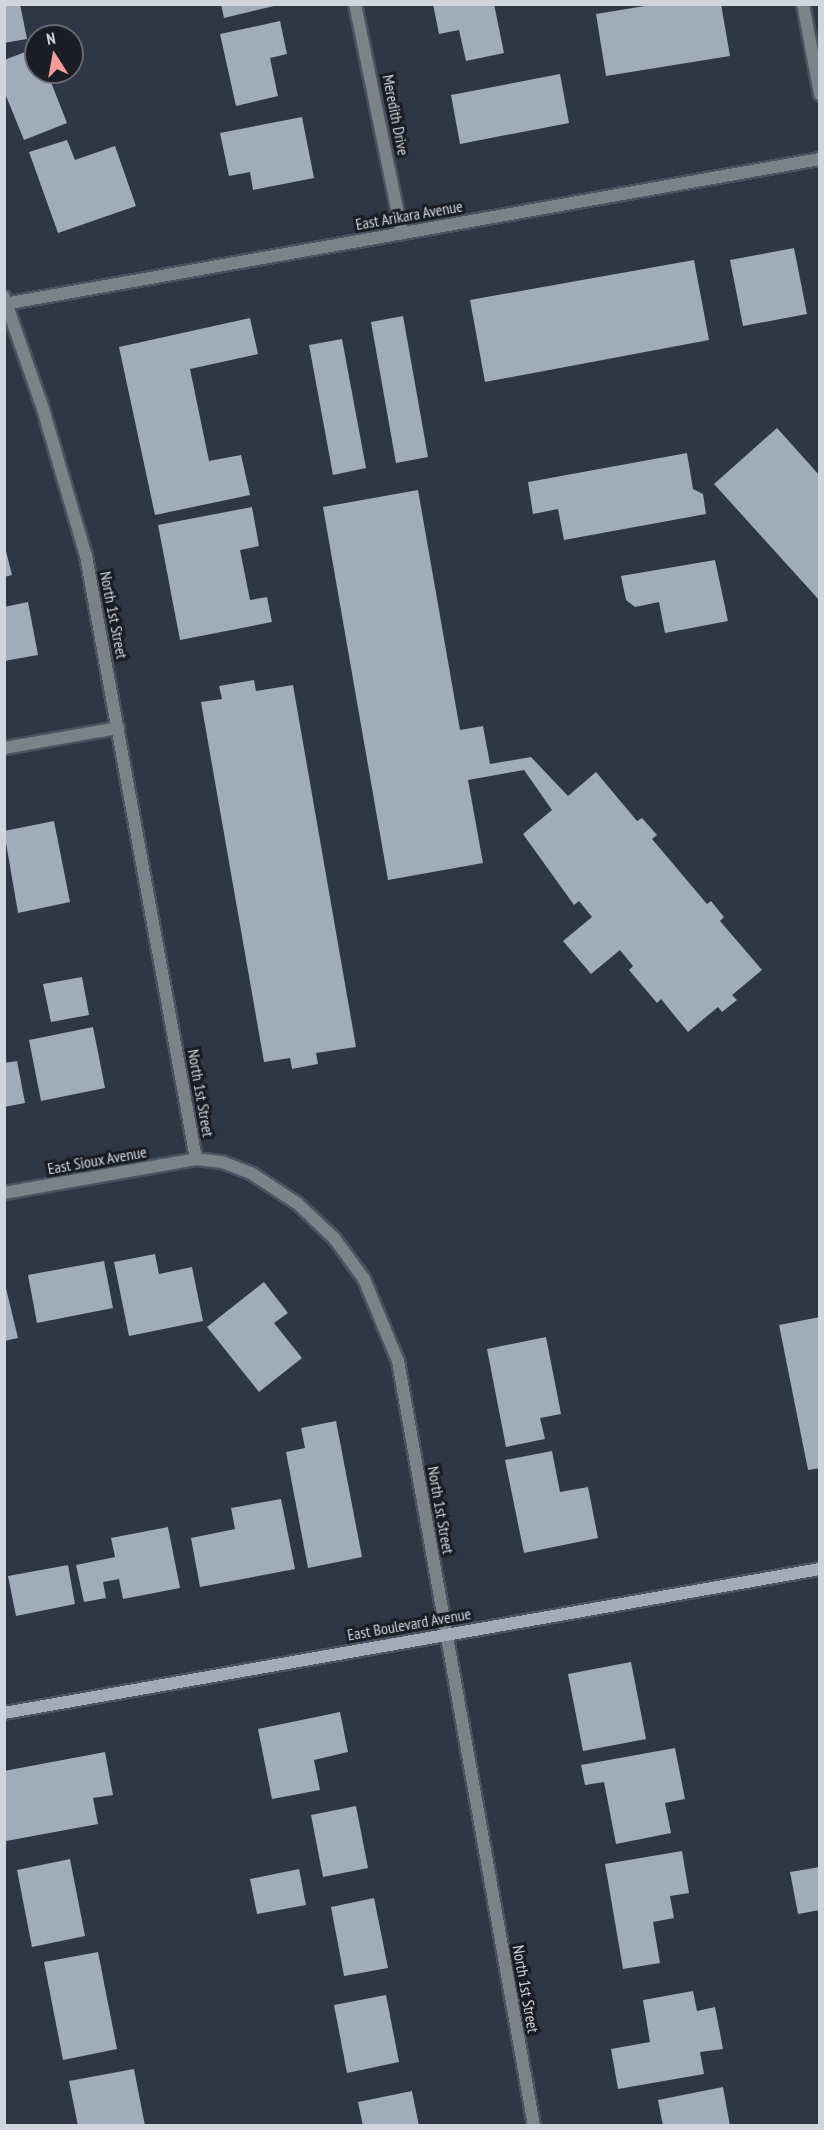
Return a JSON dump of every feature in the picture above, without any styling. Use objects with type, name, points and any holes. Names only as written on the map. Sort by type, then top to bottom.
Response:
[{"type":"street","name":"Meredith Drive","points":[[355,4],[402,233]]},
{"type":"street","points":[[803,4],[819,94]]},
{"type":"street","name":"East Arikara Avenue","points":[[5,302],[819,159]]},
{"type":"street","name":"North 1st Street","points":[[5,302],[78,524],[118,728],[196,1160],[222,1162],[251,1173],[298,1204],[348,1257],[378,1305],[398,1361],[534,2126]]},
{"type":"street","points":[[4,748],[118,728]]},
{"type":"street","name":"East Sioux Avenue","points":[[4,1193],[196,1160]]},
{"type":"street","name":"East Boulevard Avenue","points":[[4,1713],[819,1569]]},
{"type":"building","points":[[4,4],[20,4],[24,40],[4,43]]},
{"type":"building","points":[[221,4],[278,4],[278,5],[224,18]]},
{"type":"building","points":[[433,4],[494,4],[504,53],[466,61],[459,30],[439,34]]},
{"type":"building","points":[[657,4],[721,4],[730,56],[606,76],[596,14]]},
{"type":"building","points":[[280,21],[287,54],[270,58],[278,96],[236,106],[220,34]]},
{"type":"building","points":[[24,52],[24,84],[52,84],[67,123],[24,140],[4,91],[4,60]]},
{"type":"building","points":[[560,74],[569,123],[460,144],[451,95]]},
{"type":"building","points":[[302,117],[314,178],[253,190],[250,172],[229,176],[220,133]]},
{"type":"building","points":[[67,140],[75,160],[115,146],[136,206],[58,233],[29,152]]},
{"type":"building","points":[[794,248],[807,314],[743,326],[730,260]]},
{"type":"building","points":[[694,260],[709,340],[485,382],[470,300]]},
{"type":"building","points":[[403,316],[428,457],[396,463],[371,322]]},
{"type":"building","points":[[250,318],[258,354],[190,369],[209,461],[241,455],[250,495],[155,515],[119,347]]},
{"type":"building","points":[[342,339],[366,468],[333,475],[309,345]]},
{"type":"building","points":[[777,428],[820,476],[820,601],[714,484]]},
{"type":"building","points":[[687,453],[693,489],[703,494],[706,514],[564,540],[558,509],[533,514],[528,482]]},
{"type":"building","points":[[418,490],[460,730],[483,726],[490,764],[531,757],[568,796],[596,772],[637,821],[642,818],[657,835],[652,839],[707,904],[711,901],[724,917],[720,921],[762,970],[732,995],[737,1000],[722,1012],[718,1007],[688,1032],[661,999],[657,1003],[629,970],[633,966],[620,950],[591,974],[563,941],[592,917],[579,901],[574,905],[523,834],[552,810],[524,770],[468,780],[483,863],[388,880],[323,507]]},
{"type":"building","points":[[252,507],[259,546],[240,550],[250,600],[267,597],[272,622],[180,640],[158,525]]},
{"type":"building","points":[[4,543],[12,575],[4,577]]},
{"type":"building","points":[[715,560],[728,621],[665,633],[659,602],[635,607],[626,600],[621,576]]},
{"type":"building","points":[[28,602],[38,655],[4,661],[4,607]]},
{"type":"building","points":[[254,680],[256,691],[293,685],[356,1047],[316,1053],[318,1064],[292,1069],[290,1058],[264,1062],[201,702],[222,699],[219,686]]},
{"type":"building","points":[[54,821],[70,902],[18,913],[4,831]]},
{"type":"building","points":[[82,977],[89,1015],[51,1022],[43,984]]},
{"type":"building","points":[[93,1027],[105,1088],[41,1101],[29,1040]]},
{"type":"building","points":[[17,1061],[25,1103],[4,1107],[4,1063]]},
{"type":"building","points":[[155,1254],[159,1274],[192,1267],[203,1321],[129,1336],[114,1262]]},
{"type":"building","points":[[104,1261],[113,1308],[37,1323],[28,1275]]},
{"type":"building","points":[[4,1280],[18,1338],[4,1341]]},
{"type":"building","points":[[264,1282],[288,1313],[274,1323],[302,1358],[259,1392],[207,1327]]},
{"type":"building","points":[[820,1317],[820,1468],[808,1470],[779,1325]]},
{"type":"building","points":[[546,1337],[561,1414],[540,1418],[545,1439],[506,1447],[487,1349]]},
{"type":"building","points":[[336,1421],[362,1557],[308,1568],[286,1452],[305,1448],[301,1428]]},
{"type":"building","points":[[552,1451],[560,1492],[588,1487],[598,1538],[524,1553],[505,1460]]},
{"type":"building","points":[[281,1499],[295,1569],[200,1587],[191,1538],[235,1529],[231,1508]]},
{"type":"building","points":[[168,1527],[180,1588],[123,1599],[119,1579],[103,1582],[106,1598],[84,1602],[76,1565],[115,1557],[111,1538]]},
{"type":"building","points":[[68,1565],[75,1604],[16,1616],[8,1576]]},
{"type":"building","points":[[631,1662],[646,1739],[583,1751],[568,1674]]},
{"type":"building","points":[[340,1712],[348,1752],[314,1760],[320,1790],[272,1799],[258,1729]]},
{"type":"building","points":[[675,1748],[685,1799],[665,1803],[671,1833],[616,1844],[604,1782],[585,1785],[581,1765]]},
{"type":"building","points":[[105,1752],[113,1795],[93,1798],[98,1824],[6,1841],[4,1771]]},
{"type":"building","points":[[356,1806],[368,1868],[323,1877],[311,1815]]},
{"type":"building","points":[[682,1851],[689,1893],[670,1896],[674,1918],[653,1922],[660,1963],[623,1969],[605,1864]]},
{"type":"building","points":[[70,1859],[85,1936],[32,1947],[17,1870]]},
{"type":"building","points":[[820,1867],[820,1910],[798,1914],[790,1872]]},
{"type":"building","points":[[299,1869],[306,1905],[257,1914],[250,1879]]},
{"type":"building","points":[[374,1898],[388,1968],[344,1976],[331,1907]]},
{"type":"building","points":[[98,1952],[117,2049],[63,2060],[44,1962]]},
{"type":"building","points":[[693,1991],[697,2011],[715,2007],[723,2049],[700,2052],[704,2074],[618,2089],[611,2049],[650,2042],[643,2000]]},
{"type":"building","points":[[386,1995],[399,2062],[347,2073],[334,2005]]},
{"type":"building","points":[[134,2069],[145,2126],[78,2126],[69,2081]]},
{"type":"building","points":[[723,2087],[730,2126],[663,2126],[658,2100]]},
{"type":"building","points":[[412,2091],[419,2126],[363,2126],[358,2102]]}]
